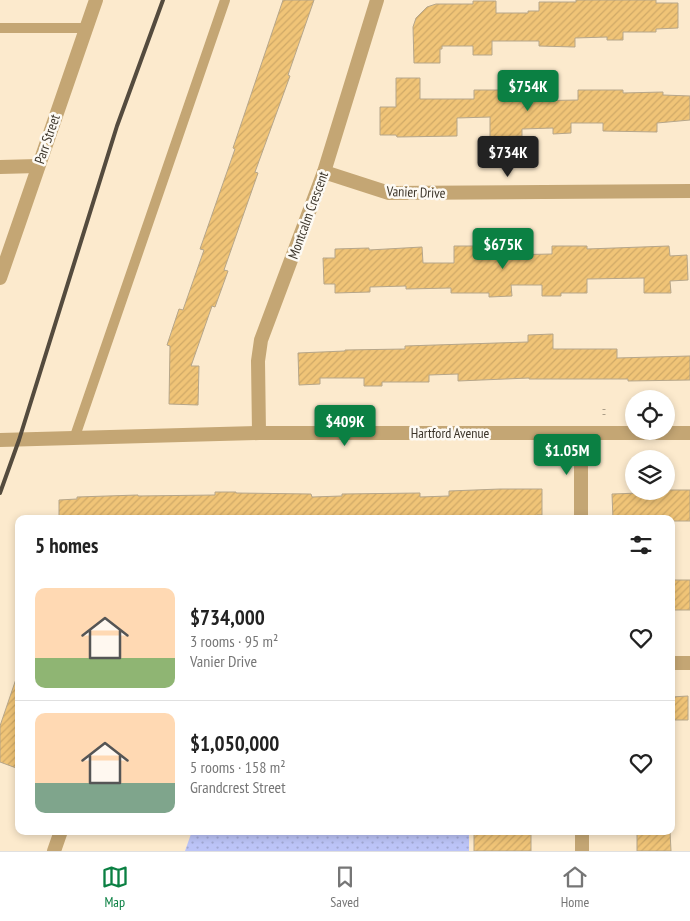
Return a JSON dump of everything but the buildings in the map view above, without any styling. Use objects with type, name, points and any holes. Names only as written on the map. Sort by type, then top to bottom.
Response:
[{"type":"street","name":"Parr Street","points":[[0,278],[96,0]]},
{"type":"street","name":"Montcalm Crescent","points":[[259,433],[258,361],[261,340],[324,172],[377,0]]},
{"type":"street","points":[[0,167],[38,166]]},
{"type":"street","name":"Vanier Drive","points":[[324,172],[389,193],[690,191]]},
{"type":"street","name":"Hartford Avenue","points":[[0,440],[259,433],[690,433]]},
{"type":"street","points":[[581,433],[581,515]]},
{"type":"street","points":[[675,663],[690,663]]},
{"type":"street","points":[[54,851],[60,835]]},
{"type":"street","points":[[582,835],[582,851]]},
{"type":"lane","points":[[74,439],[225,0]]},
{"type":"lane","points":[[0,28],[87,28]]},
{"type":"shaded area","points":[[191,835],[469,835],[469,851],[185,851]]},
{"type":"railway","points":[[0,493],[19,440],[117,126],[163,0]]}]
